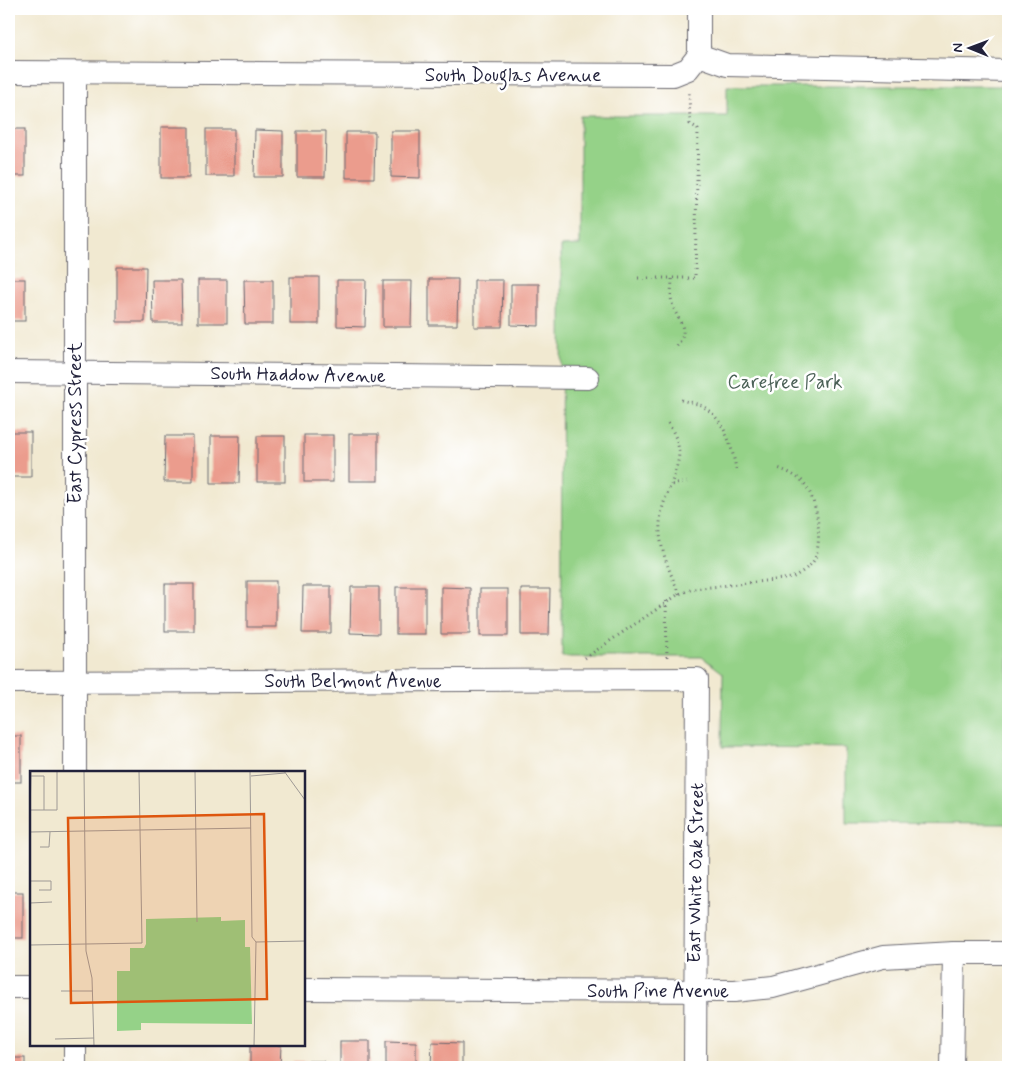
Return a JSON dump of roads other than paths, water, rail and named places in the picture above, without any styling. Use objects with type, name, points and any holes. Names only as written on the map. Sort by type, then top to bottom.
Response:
[{"type":"street","points":[[699,9],[694,62],[727,65],[1008,71]]},
{"type":"street","name":"South Douglas Avenue","points":[[9,72],[673,76],[694,62]]},
{"type":"street","name":"East Cypress Street","points":[[74,73],[75,771]]},
{"type":"street","name":"South Haddow Avenue","points":[[9,372],[588,378]]},
{"type":"street","name":"South Belmont Avenue","points":[[9,682],[697,679]]},
{"type":"street","name":"East White Oak Street","points":[[695,1067],[697,679]]},
{"type":"street","points":[[952,1067],[954,953]]},
{"type":"street","name":"South Pine Avenue","points":[[305,989],[734,991],[772,987],[883,957],[954,953],[1008,953]]},
{"type":"street","points":[[9,987],[30,987]]},
{"type":"street","points":[[75,1046],[75,1067]]},
{"type":"park label","name":"Carefree Park","points":[[785,382]]}]
